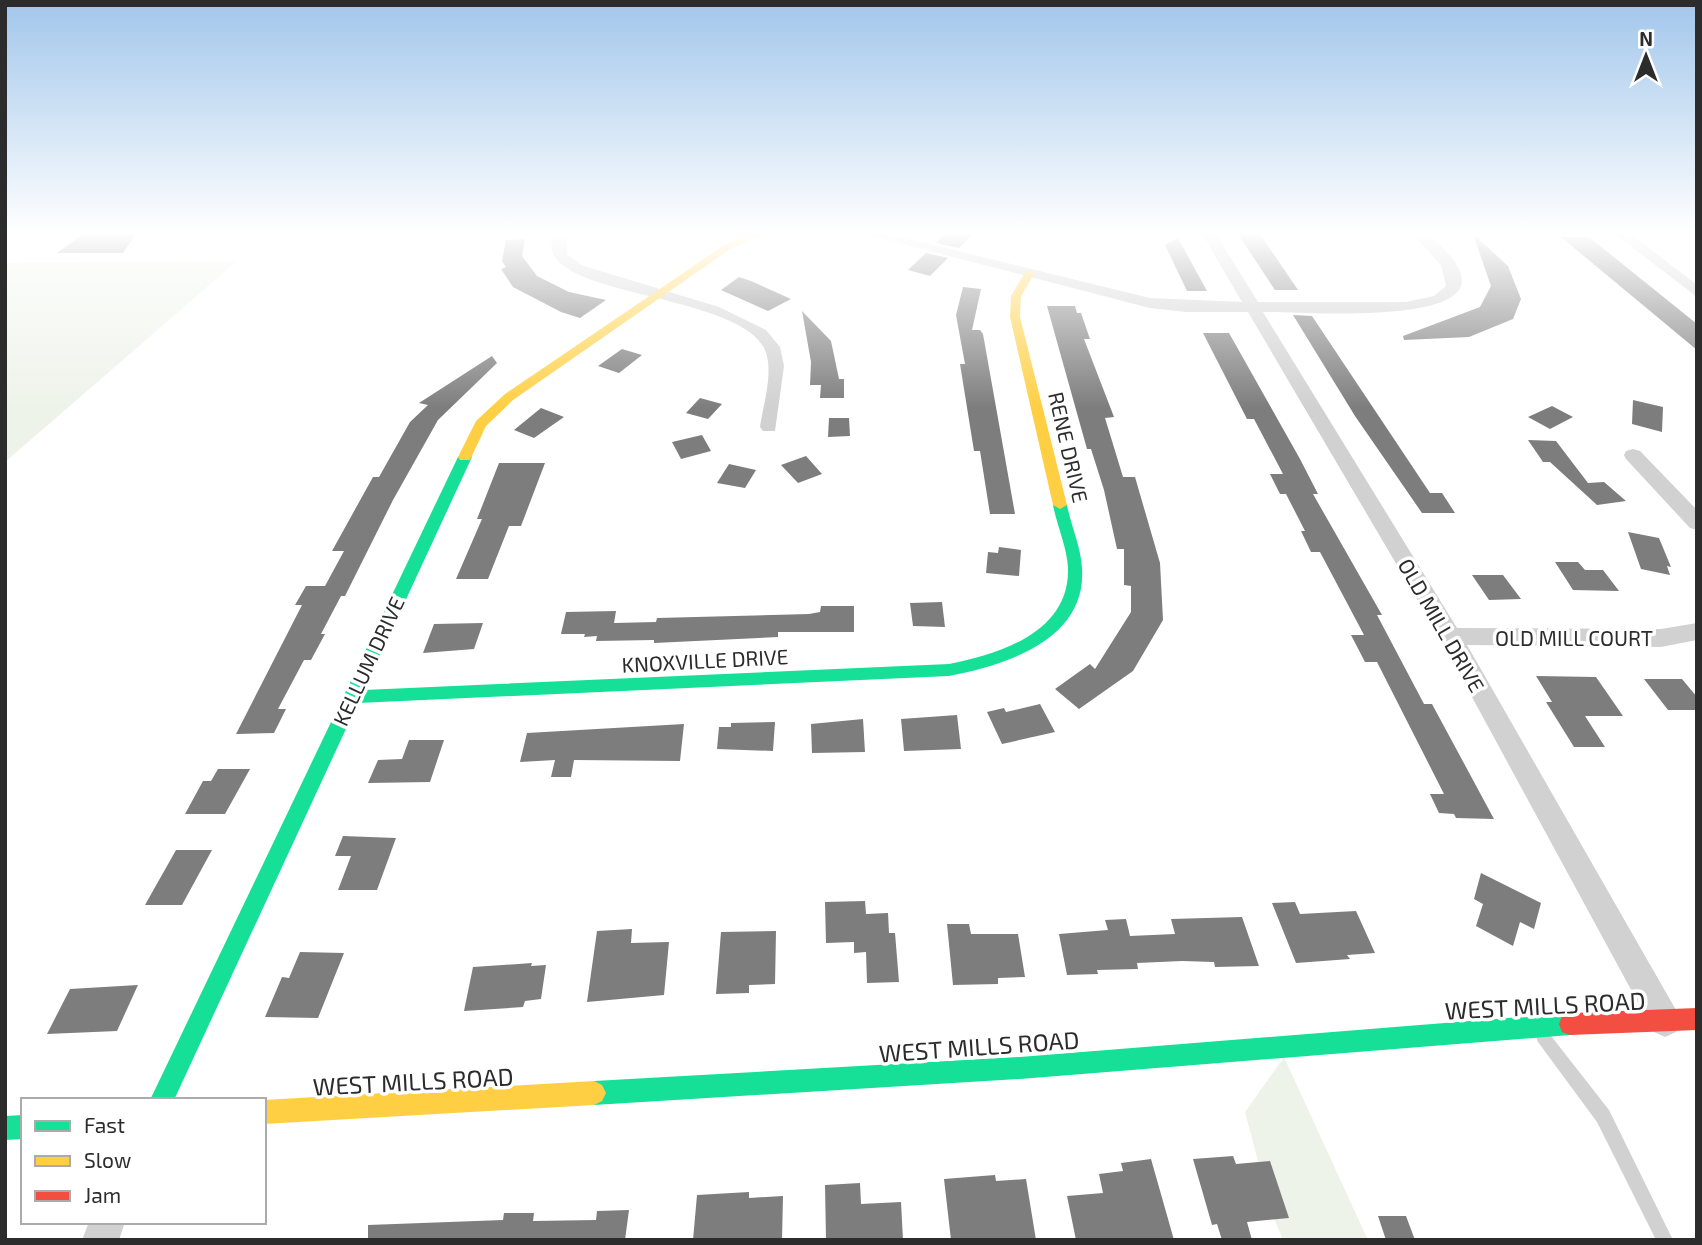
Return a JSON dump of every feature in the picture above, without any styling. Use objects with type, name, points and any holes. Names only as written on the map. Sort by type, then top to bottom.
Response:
[{"type":"street","points":[[653,292],[738,319],[765,337],[775,360],[769,427]]},
{"type":"street","name":"KELLUM DRIVE","points":[[163,1098],[481,424],[509,397],[662,292]]},
{"type":"street","name":"RENE DRIVE","points":[[1018,292],[1015,317],[1075,570],[1070,600],[1063,614],[1050,629]]},
{"type":"street","points":[[1106,292],[1150,303],[1186,307],[1406,307],[1439,299],[1447,292]]},
{"type":"street","name":"OLD MILL DRIVE","points":[[1245,292],[1450,636],[1665,1021]]},
{"type":"street","points":[[1633,455],[1697,523]]},
{"type":"street","name":"KNOXVILLE DRIVE","points":[[351,697],[948,670],[1001,658],[1020,650],[1050,629]]},
{"type":"street","name":"OLD MILL COURT","points":[[1450,636],[1661,638],[1697,631]]},
{"type":"street","name":"WEST MILLS ROAD","points":[[266,1112],[1020,1068],[1534,1026],[1697,1019]]},
{"type":"lane","points":[[1534,1026],[1603,1116],[1665,1240]]},
{"type":"shaded area","points":[[5,292],[201,292],[5,462]]},
{"type":"shaded area","points":[[1284,1057],[1368,1240],[1283,1240],[1271,1211],[1245,1112]]},
{"type":"building","points":[[523,292],[569,292],[606,300],[580,318],[561,312]]},
{"type":"building","points":[[726,292],[776,292],[791,299],[768,311]]},
{"type":"building","points":[[962,292],[980,292],[972,330],[980,330],[983,334],[1015,514],[990,514],[980,451],[974,451],[960,364],[965,364],[956,315]]},
{"type":"building","points":[[1488,292],[1518,292],[1521,299],[1513,319],[1469,337],[1404,340],[1403,336],[1480,307]]},
{"type":"building","points":[[1627,292],[1657,292],[1697,324],[1697,350]]},
{"type":"building","points":[[1047,306],[1075,306],[1077,313],[1081,313],[1090,339],[1084,339],[1114,417],[1105,418],[1123,477],[1135,477],[1160,563],[1163,620],[1133,671],[1079,709],[1055,689],[1090,664],[1095,669],[1131,612],[1131,586],[1124,585],[1124,549],[1117,549],[1104,490],[1091,449],[1087,449]]},
{"type":"building","points":[[802,311],[831,341],[839,379],[844,379],[844,398],[820,398],[821,385],[810,385],[811,362]]},
{"type":"building","points":[[1293,315],[1312,316],[1430,493],[1442,493],[1455,513],[1422,513],[1355,416]]},
{"type":"building","points":[[1203,333],[1229,333],[1318,494],[1313,494],[1382,615],[1377,615],[1424,704],[1432,704],[1494,819],[1456,818],[1454,814],[1439,813],[1430,794],[1444,794],[1377,662],[1365,662],[1351,635],[1364,635],[1320,552],[1311,552],[1301,531],[1305,531],[1286,494],[1280,494],[1270,474],[1283,474],[1254,419],[1247,419]]},
{"type":"building","points":[[622,349],[642,355],[619,373],[598,366]]},
{"type":"building","points":[[492,356],[497,363],[438,420],[393,500],[345,596],[341,596],[311,660],[304,660],[278,709],[286,709],[274,733],[236,734],[302,605],[295,605],[306,586],[325,586],[344,551],[332,551],[373,477],[379,477],[410,422],[428,405],[419,403]]},
{"type":"building","points":[[700,398],[722,404],[708,419],[686,413]]},
{"type":"building","points":[[1633,400],[1663,407],[1662,432],[1632,424]]},
{"type":"building","points":[[1552,406],[1573,417],[1550,429],[1528,417]]},
{"type":"building","points":[[541,408],[564,417],[534,438],[514,430]]},
{"type":"building","points":[[829,418],[849,418],[850,436],[828,437]]},
{"type":"building","points":[[702,435],[711,451],[681,459],[672,442]]},
{"type":"building","points":[[1528,440],[1556,441],[1588,483],[1604,482],[1626,501],[1597,505],[1550,462],[1543,462]]},
{"type":"building","points":[[806,456],[822,474],[798,483],[781,465]]},
{"type":"building","points":[[499,463],[545,463],[521,526],[509,526],[488,579],[456,579],[482,519],[477,519]]},
{"type":"building","points":[[729,464],[756,470],[745,488],[717,483]]},
{"type":"building","points":[[1628,532],[1659,538],[1671,567],[1667,566],[1670,575],[1641,569]]},
{"type":"building","points":[[999,547],[1021,550],[1019,576],[986,573],[988,552],[998,553]]},
{"type":"building","points":[[1555,562],[1578,562],[1585,570],[1603,570],[1619,591],[1573,590]]},
{"type":"building","points":[[1472,575],[1503,575],[1521,599],[1489,600]]},
{"type":"building","points":[[942,602],[945,627],[913,626],[910,603]]},
{"type":"building","points":[[821,606],[854,606],[854,632],[778,632],[778,637],[654,643],[654,640],[596,641],[597,636],[561,634],[566,612],[616,611],[614,623],[656,622],[657,618],[809,614],[820,612]]},
{"type":"building","points":[[483,623],[474,649],[423,653],[434,624]]},
{"type":"building","points":[[1536,676],[1596,677],[1623,716],[1585,716],[1605,747],[1574,747],[1546,702],[1552,702]]},
{"type":"building","points":[[1644,679],[1682,679],[1697,697],[1697,710],[1668,710]]},
{"type":"building","points":[[1040,704],[1055,732],[1002,744],[987,712],[1004,708],[1006,712]]},
{"type":"building","points":[[957,715],[961,749],[904,751],[901,719]]},
{"type":"building","points":[[863,719],[865,752],[812,753],[811,724]]},
{"type":"building","points":[[775,722],[773,751],[717,749],[719,727],[731,727],[731,723]]},
{"type":"building","points":[[684,724],[680,761],[574,760],[571,777],[551,777],[555,760],[520,762],[527,733]]},
{"type":"building","points":[[409,740],[444,740],[430,782],[368,783],[378,760],[402,759]]},
{"type":"building","points":[[218,769],[250,769],[225,814],[185,814],[203,781],[211,781]]},
{"type":"building","points":[[343,836],[396,838],[377,890],[338,890],[351,856],[335,856]]},
{"type":"building","points":[[176,850],[212,850],[182,905],[145,905]]},
{"type":"building","points":[[1481,873],[1541,903],[1534,929],[1520,922],[1513,946],[1476,926],[1483,904],[1474,899]]},
{"type":"building","points":[[865,901],[866,914],[888,913],[889,933],[895,933],[899,982],[867,983],[866,952],[854,953],[854,942],[826,943],[825,902]]},
{"type":"building","points":[[1295,902],[1300,914],[1356,911],[1375,953],[1347,955],[1350,959],[1296,963],[1272,903]]},
{"type":"building","points":[[1242,917],[1259,966],[1215,967],[1214,962],[1182,961],[1137,963],[1138,969],[1097,970],[1098,974],[1067,975],[1059,934],[1108,930],[1105,920],[1126,919],[1130,936],[1175,934],[1171,919]]},
{"type":"building","points":[[947,924],[969,924],[971,934],[1018,934],[1025,977],[998,978],[998,984],[953,985]]},
{"type":"building","points":[[632,929],[631,943],[669,942],[664,995],[587,1002],[597,931]]},
{"type":"building","points":[[776,931],[775,984],[749,985],[749,993],[716,994],[721,932]]},
{"type":"building","points":[[300,952],[344,953],[318,1018],[265,1017],[282,977],[289,978]]},
{"type":"building","points":[[532,963],[531,966],[546,965],[541,999],[525,1001],[523,1007],[464,1011],[473,967]]},
{"type":"building","points":[[138,985],[117,1031],[47,1034],[70,989]]},
{"type":"building","points":[[1233,1156],[1236,1164],[1270,1161],[1289,1218],[1247,1222],[1252,1240],[1222,1240],[1217,1224],[1212,1225],[1193,1159]]},
{"type":"building","points":[[1151,1159],[1174,1240],[1076,1240],[1067,1196],[1103,1193],[1099,1174],[1123,1171],[1121,1163]]},
{"type":"building","points":[[995,1175],[996,1181],[1026,1179],[1036,1240],[951,1240],[944,1179]]},
{"type":"building","points":[[860,1183],[861,1204],[901,1202],[903,1240],[826,1240],[825,1185]]},
{"type":"building","points":[[749,1192],[749,1198],[783,1196],[782,1240],[693,1240],[697,1195]]},
{"type":"building","points":[[629,1210],[625,1240],[368,1240],[368,1225],[503,1220],[504,1213],[534,1213],[533,1221],[596,1220],[597,1211]]},
{"type":"building","points":[[1378,1216],[1406,1216],[1415,1240],[1386,1240]]},
{"type":"traffic: fast","points":[[163,1098],[465,457]]},
{"type":"traffic: fast","points":[[351,697],[949,670],[969,666],[1013,652],[1034,641],[1052,628],[1065,611],[1074,591],[1075,568],[1060,505]]},
{"type":"traffic: fast","points":[[594,1093],[1020,1068],[1570,1024]]},
{"type":"traffic: fast","points":[[5,1128],[21,1127]]},
{"type":"traffic: slow","points":[[465,457],[480,424],[509,397],[662,292]]},
{"type":"traffic: slow","points":[[1018,292],[1015,317],[1060,505]]},
{"type":"traffic: slow","points":[[266,1112],[594,1093]]},
{"type":"traffic: jam","points":[[1570,1024],[1697,1019]]}]
